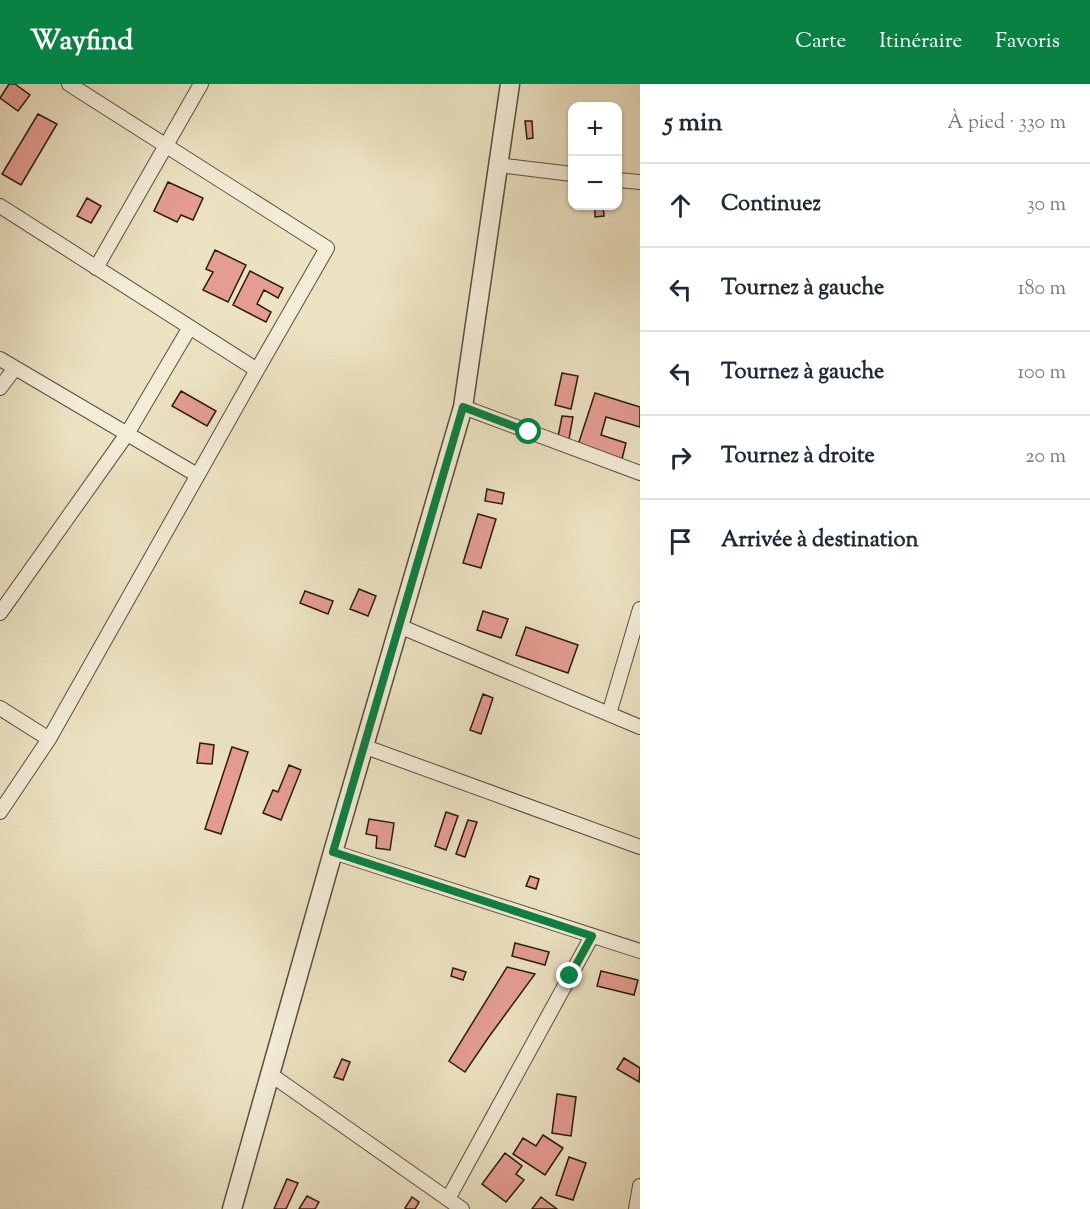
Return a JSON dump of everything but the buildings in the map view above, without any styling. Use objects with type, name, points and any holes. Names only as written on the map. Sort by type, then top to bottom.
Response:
[{"type":"street","points":[[0,812],[49,739],[327,248],[69,84]]},
{"type":"street","points":[[96,268],[201,84]]},
{"type":"street","points":[[232,1209],[363,746],[463,407],[510,84]]},
{"type":"street","points":[[498,165],[568,173]]},
{"type":"street","points":[[622,180],[640,182]]},
{"type":"street","points":[[0,206],[257,370]]},
{"type":"street","points":[[0,613],[127,434],[190,327]]},
{"type":"street","points":[[0,359],[197,475]]},
{"type":"street","points":[[0,388],[15,368]]},
{"type":"street","points":[[463,407],[640,473]]},
{"type":"street","points":[[609,714],[640,609]]},
{"type":"street","points":[[399,626],[640,728]]},
{"type":"street","points":[[0,708],[49,739]]},
{"type":"street","points":[[363,746],[640,847]]},
{"type":"street","points":[[333,852],[640,951]]},
{"type":"street","points":[[448,1199],[592,936]]},
{"type":"street","points":[[270,1074],[462,1209]]},
{"type":"street","points":[[636,1209],[640,1186]]},
{"type":"route","points":[[529,432],[463,407],[333,852],[592,936],[570,976]]}]
